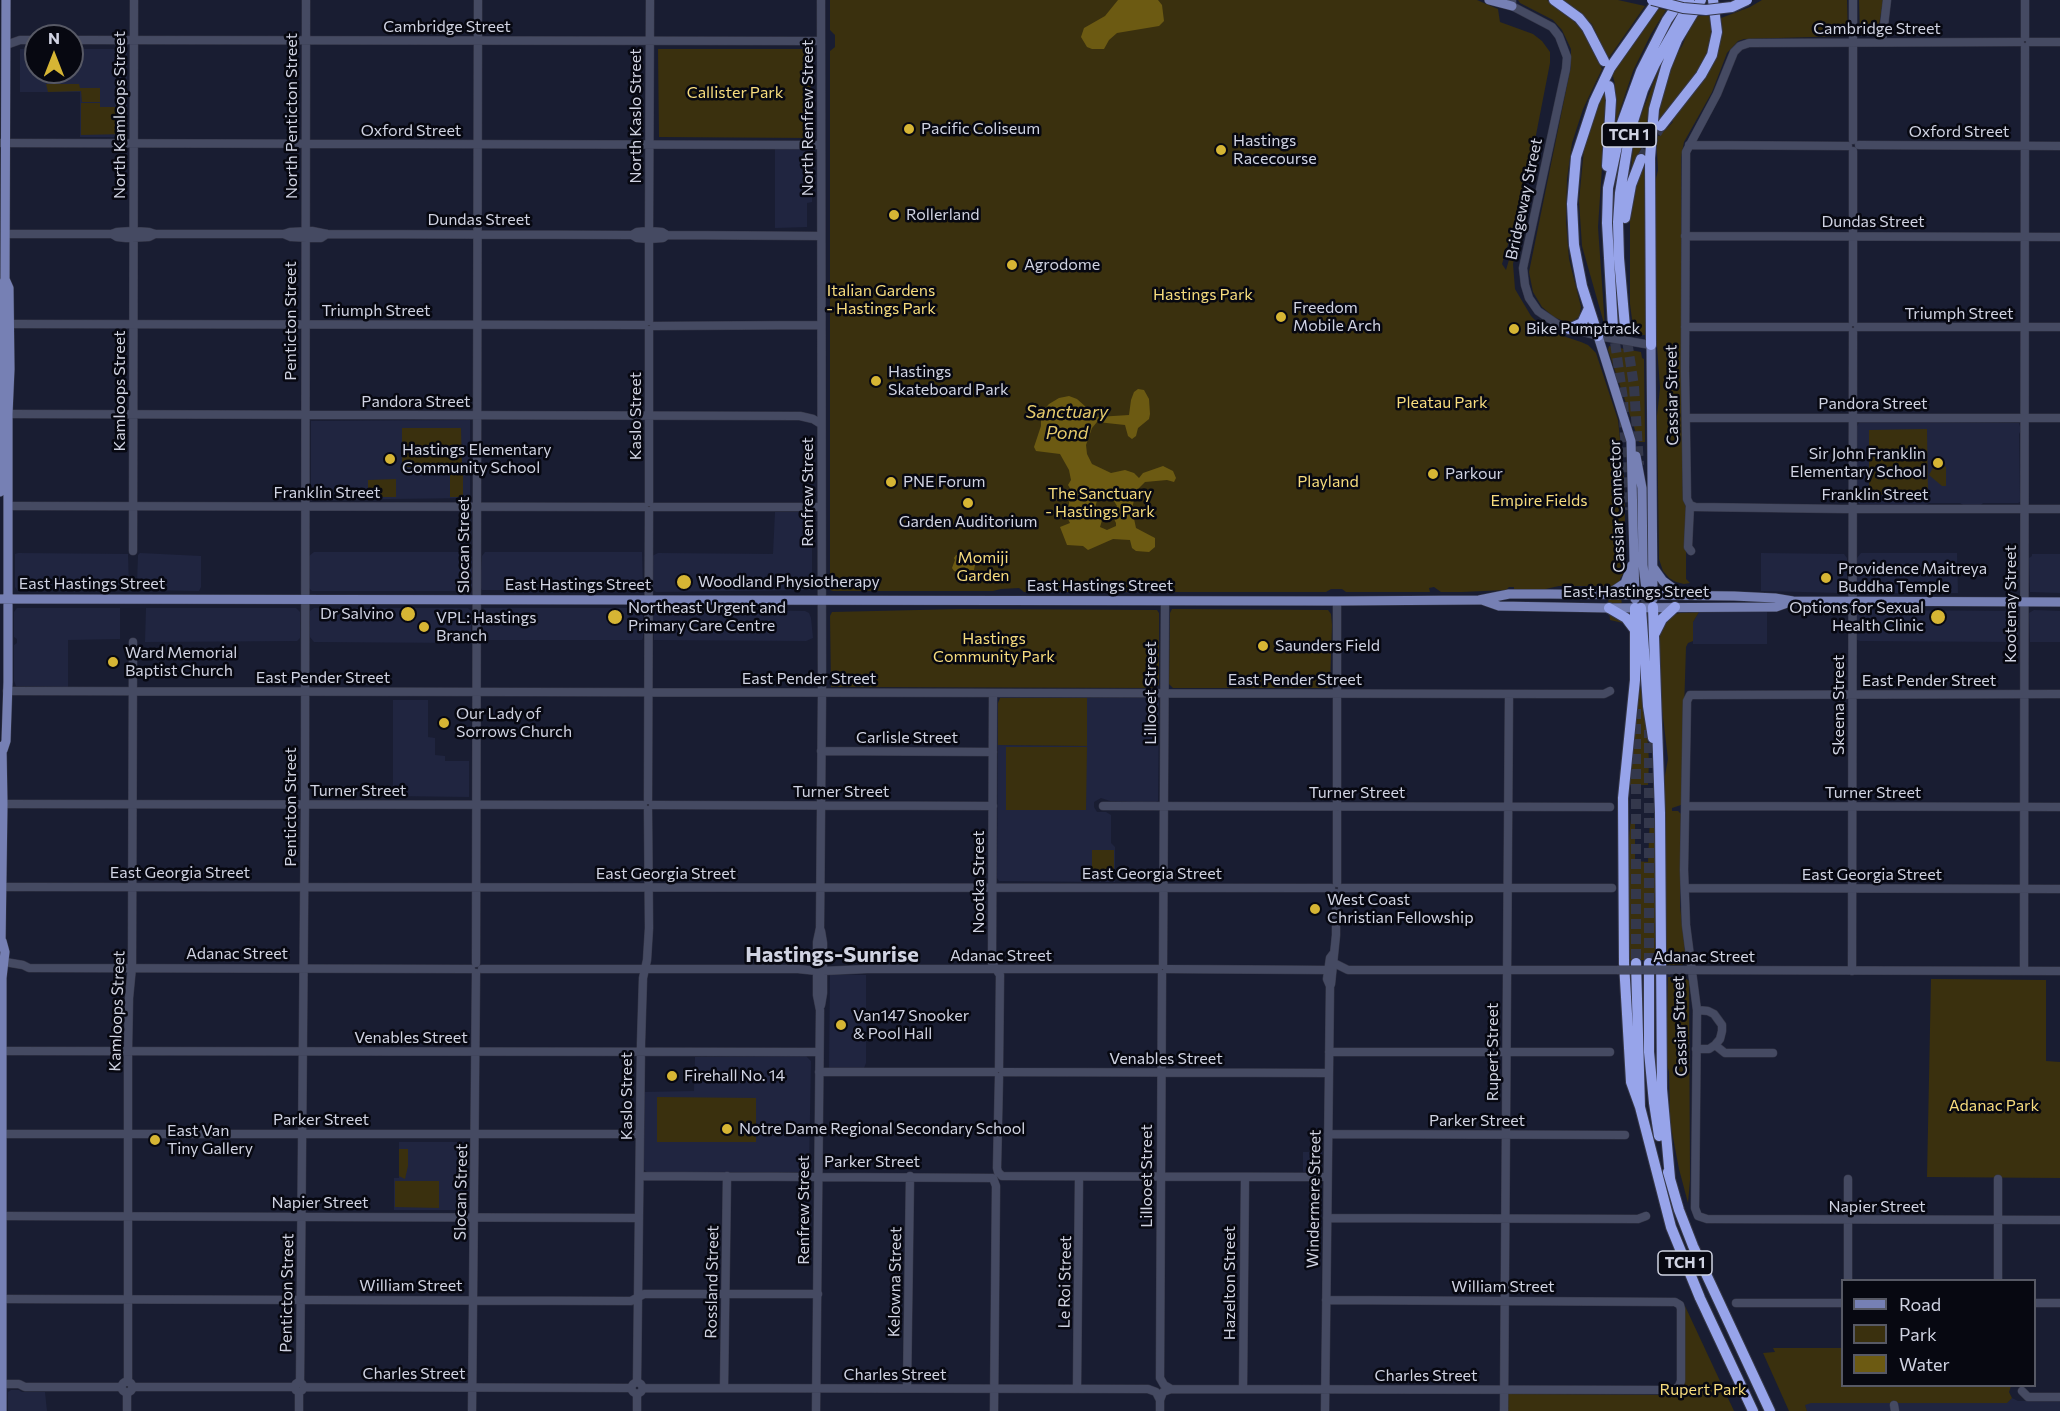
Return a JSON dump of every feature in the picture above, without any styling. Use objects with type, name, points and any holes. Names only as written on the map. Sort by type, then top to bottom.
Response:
[{"type":"highway","points":[[1554,0],[1579,18],[1604,60]]},
{"type":"highway","points":[[1652,0],[1683,8],[1706,10],[1732,7],[1748,0]]},
{"type":"highway","points":[[1598,336],[1579,270],[1573,227],[1573,182],[1576,157],[1593,102],[1610,68],[1658,0]]},
{"type":"highway","name":"TCH 1","points":[[1613,328],[1607,241],[1608,188],[1622,123],[1630,98],[1652,48],[1681,0]]},
{"type":"highway","points":[[1661,126],[1701,75],[1712,55],[1717,32],[1713,0]]},
{"type":"highway","points":[[1651,345],[1650,158],[1654,109],[1666,67],[1697,1]]},
{"type":"highway","name":"TCH 1","points":[[1625,327],[1619,258],[1619,203],[1630,132],[1643,90],[1655,64],[1697,1]]},
{"type":"highway","points":[[1608,188],[1610,86]]},
{"type":"highway","points":[[1621,284],[1627,202],[1641,159]]},
{"type":"highway","points":[[1569,329],[1582,323],[1589,308]]},
{"type":"highway","points":[[1653,607],[1660,813],[1662,1089],[1670,1178]]},
{"type":"highway","points":[[1654,636],[1659,623],[1675,607]]},
{"type":"highway","points":[[1609,608],[1626,618],[1635,630]]},
{"type":"highway","points":[[1638,608],[1635,630],[1634,690],[1623,798],[1624,963],[1631,1082],[1640,1107]]},
{"type":"highway","points":[[1638,608],[1651,733],[1657,746]]},
{"type":"highway","name":"TCH 1","points":[[1636,963],[1640,1107],[1671,1227],[1700,1298],[1753,1411]]},
{"type":"highway","name":"TCH 1","points":[[1649,963],[1651,1077],[1660,1141],[1679,1210],[1693,1246],[1770,1411]]},
{"type":"main road","points":[[0,492],[4,324],[9,288],[5,279],[3,234],[6,0]]},
{"type":"main road","points":[[1489,0],[1512,3]]},
{"type":"main road","name":"Cassiar Connector","points":[[1598,336],[1631,441],[1635,594]]},
{"type":"main road","name":"Cassiar Connector","points":[[1649,594],[1653,567],[1651,345]]},
{"type":"main road","points":[[2,1411],[1,747],[6,741],[4,599],[9,506],[3,414]]},
{"type":"main road","points":[[1631,441],[1642,488],[1643,566],[1653,607]]},
{"type":"main road","points":[[1609,594],[1625,583],[1634,557]]},
{"type":"main road","points":[[1653,567],[1664,581],[1681,594]]},
{"type":"main road","name":"East Hastings Street","points":[[4,599],[1337,601],[1479,600],[1509,594],[1681,594],[1775,598],[1793,601],[2060,602]]},
{"type":"main road","points":[[1635,594],[1638,608]]},
{"type":"main road","name":"East Hastings Street","points":[[1479,600],[1499,606],[1609,608],[1776,607],[1793,601]]},
{"type":"street","name":"North Kamloops Street","points":[[133,234],[134,0]]},
{"type":"street","name":"North Penticton Street","points":[[305,235],[306,0]]},
{"type":"street","name":"Slocan Street","points":[[472,1411],[477,887],[478,0]]},
{"type":"street","name":"North Kaslo Street","points":[[649,235],[650,0]]},
{"type":"street","name":"North Renfrew Street","points":[[821,0],[821,236]]},
{"type":"street","name":"Skeena Street","points":[[1852,970],[1853,0]]},
{"type":"street","points":[[1882,42],[1887,0]]},
{"type":"street","name":"Kootenay Street","points":[[2024,970],[2025,0]]},
{"type":"street","name":"Bridgeway Street","points":[[1512,3],[1552,27],[1559,36],[1566,57],[1566,69],[1530,232],[1523,276],[1529,298],[1538,311],[1550,321],[1569,329],[1651,345]]},
{"type":"street","points":[[6,29],[20,40]]},
{"type":"street","points":[[4,51],[20,40],[24,40]]},
{"type":"street","name":"Cambridge Street","points":[[84,40],[821,41]]},
{"type":"street","name":"Cambridge Street","points":[[1689,145],[1717,94],[1735,50],[1740,45],[1853,42],[2060,42]]},
{"type":"street","name":"Oxford Street","points":[[3,144],[821,145]]},
{"type":"street","name":"Oxford Street","points":[[1689,145],[2060,146]]},
{"type":"street","name":"Cassiar Street","points":[[1689,145],[1686,152],[1685,327],[1687,499],[1690,505],[1688,547],[1690,551]]},
{"type":"street","name":"Dundas Street","points":[[3,234],[112,234],[117,232],[133,234],[149,232],[155,234],[284,234],[290,232],[305,235],[632,235],[637,238],[663,232],[667,236],[821,236]]},
{"type":"street","name":"Kamloops Street","points":[[133,234],[133,551]]},
{"type":"street","name":"Penticton Street","points":[[299,1411],[305,805],[305,235]]},
{"type":"street","name":"Kaslo Street","points":[[637,1411],[642,989],[649,928],[649,235]]},
{"type":"street","name":"Renfrew Street","points":[[816,1411],[819,1052],[820,1010],[823,993],[817,942],[820,928],[822,692],[821,236]]},
{"type":"street","name":"Dundas Street","points":[[1685,236],[2060,237]]},
{"type":"street","name":"Triumph Street","points":[[4,324],[821,325]]},
{"type":"street","name":"Triumph Street","points":[[1685,327],[2060,327]]},
{"type":"street","name":"Pandora Street","points":[[3,414],[800,416],[813,419],[821,424]]},
{"type":"street","name":"Pandora Street","points":[[1686,418],[2060,418]]},
{"type":"street","name":"Franklin Street","points":[[1690,505],[1695,507],[1852,509],[2060,509]]},
{"type":"street","name":"Franklin Street","points":[[9,506],[821,507]]},
{"type":"street","name":"Lillooet Street","points":[[1160,1411],[1165,601]]},
{"type":"street","name":"Windermere Street","points":[[1325,1411],[1328,1073],[1330,986],[1336,929],[1337,601]]},
{"type":"street","name":"Kamloops Street","points":[[127,1411],[128,1051],[132,968],[133,642]]},
{"type":"street","name":"East Pender Street","points":[[7,691],[1509,694],[1604,694],[1610,691]]},
{"type":"street","name":"Nootka Street","points":[[993,693],[992,963],[1000,975],[994,1411]]},
{"type":"street","name":"Rupert Street","points":[[1504,1411],[1509,694]]},
{"type":"street","name":"East Pender Street","points":[[1690,695],[2060,694]]},
{"type":"street","name":"Cassiar Street","points":[[1690,695],[1688,701],[1684,888],[1686,933],[1696,1010],[1697,1213]]},
{"type":"street","name":"Carlisle Street","points":[[821,751],[993,752]]},
{"type":"street","name":"Turner Street","points":[[2,804],[993,806]]},
{"type":"street","name":"Turner Street","points":[[1103,806],[1610,807]]},
{"type":"street","name":"Turner Street","points":[[1686,807],[2060,807]]},
{"type":"street","name":"East Georgia Street","points":[[1,887],[1612,888]]},
{"type":"street","name":"East Georgia Street","points":[[1684,888],[2060,889]]},
{"type":"street","name":"Adanac Street","points":[[2,965],[23,964],[28,968],[1162,969],[1332,966],[1348,970],[2060,971]]},
{"type":"street","points":[[1696,1010],[1708,1011],[1719,1019],[1722,1032],[1716,1045],[1709,1049],[1696,1049]]},
{"type":"street","points":[[1716,1045],[1725,1053],[1773,1053]]},
{"type":"street","name":"Venables Street","points":[[1,1056],[128,1051],[819,1052]]},
{"type":"street","points":[[1329,1052],[1610,1052]]},
{"type":"street","name":"Venables Street","points":[[819,1072],[1328,1073]]},
{"type":"street","name":"Parker Street","points":[[2,1134],[640,1134]]},
{"type":"street","name":"Parker Street","points":[[1328,1134],[1625,1135]]},
{"type":"street","name":"Parker Street","points":[[640,1176],[1327,1177]]},
{"type":"street","name":"Rossland Street","points":[[724,1388],[727,1176]]},
{"type":"street","name":"Kelowna Street","points":[[907,1388],[910,1176]]},
{"type":"street","name":"Le Roi Street","points":[[1077,1389],[1079,1176]]},
{"type":"street","name":"Hazelton Street","points":[[1243,1389],[1245,1177]]},
{"type":"street","points":[[1848,1179],[1848,1279]]},
{"type":"street","points":[[1998,1179],[1998,1279]]},
{"type":"street","name":"Napier Street","points":[[1697,1213],[1701,1218],[1707,1220],[2060,1220]]},
{"type":"street","name":"Napier Street","points":[[2,1216],[639,1218]]},
{"type":"street","points":[[1327,1218],[1638,1219],[1646,1216]]},
{"type":"street","name":"William Street","points":[[2,1299],[631,1301],[644,1294],[818,1294]]},
{"type":"street","name":"William Street","points":[[1326,1300],[1674,1302],[1679,1304],[1681,1309],[1680,1386]]},
{"type":"street","points":[[1736,1303],[1841,1303]]},
{"type":"street","points":[[2036,1303],[2060,1303]]},
{"type":"street","name":"Charles Street","points":[[2,1384],[49,1387],[1325,1390],[1674,1390],[1680,1386]]},
{"type":"street","points":[[2022,1391],[2028,1397],[2060,1397]]},
{"type":"shaded area","points":[[20,49],[24,49],[24,84],[84,84],[84,49],[127,49],[127,137],[80,137],[80,92],[20,92]]},
{"type":"shaded area","points":[[775,149],[812,151],[812,202],[807,203],[807,227],[775,228]]},
{"type":"shaded area","name":"Hastings Elementary Community School","points":[[470,420],[470,498],[311,500],[311,421]]},
{"type":"shaded area","name":"Sir John Franklin Elementary School","points":[[1860,421],[2019,423],[2021,430],[2019,434],[2020,502],[1983,503],[1980,506],[1960,503],[1860,505],[1857,501],[1857,426]]},
{"type":"shaded area","points":[[775,512],[808,512],[812,516],[812,587],[810,590],[656,592],[651,587],[652,556],[658,553],[773,554]]},
{"type":"shaded area","points":[[314,552],[468,552],[472,556],[473,587],[469,591],[312,591],[308,587],[309,556]]},
{"type":"shaded area","points":[[485,552],[642,552],[643,587],[639,591],[482,590],[480,587],[482,556]]},
{"type":"shaded area","points":[[140,553],[201,556],[199,591],[139,590],[137,583]]},
{"type":"shaded area","points":[[1761,553],[1844,554],[1847,558],[1847,591],[1843,593],[1761,591]]},
{"type":"shaded area","points":[[1861,553],[1957,553],[1958,593],[1860,593],[1857,590],[1857,558]]},
{"type":"shaded area","points":[[15,554],[128,554],[129,588],[125,590],[17,590],[15,587]]},
{"type":"shaded area","points":[[2032,554],[2060,554],[2060,593],[2030,592],[2029,558]]},
{"type":"shaded area","points":[[17,608],[120,608],[120,639],[68,640],[68,687],[16,686],[14,645],[17,639],[14,637],[14,612]]},
{"type":"shaded area","points":[[146,608],[296,608],[300,612],[300,638],[297,641],[145,642]]},
{"type":"shaded area","points":[[314,608],[468,608],[471,611],[471,638],[468,643],[314,642],[310,637],[310,611]]},
{"type":"shaded area","points":[[484,608],[639,608],[643,612],[643,638],[642,640],[485,640],[482,638],[481,613]]},
{"type":"shaded area","points":[[654,610],[805,611],[811,618],[813,638],[806,641],[654,640],[653,615]]},
{"type":"shaded area","points":[[1862,610],[2017,611],[2019,615],[2018,642],[1860,641],[1857,640],[1857,614]]},
{"type":"shaded area","points":[[2034,610],[2060,611],[2060,642],[2030,642],[2029,613]]},
{"type":"shaded area","points":[[1767,611],[1767,644],[1693,644],[1693,622],[1699,612]]},
{"type":"shaded area","points":[[1087,698],[1154,698],[1159,700],[1158,801],[1155,803],[1110,801],[1101,798],[1094,802],[1097,812],[1106,812],[1111,815],[1111,843],[1115,847],[1115,882],[999,881],[997,878],[998,745],[1087,746]]},
{"type":"shaded area","points":[[393,700],[428,700],[428,737],[435,738],[435,755],[445,756],[445,761],[469,761],[469,797],[393,796]]},
{"type":"shaded area","points":[[830,974],[866,975],[866,1063],[864,1068],[829,1068]]},
{"type":"shaded area","name":"Notre Dame Regional Secondary School","points":[[806,1056],[811,1061],[808,1172],[647,1172],[644,1170],[644,1092],[694,1091],[695,1057]]},
{"type":"shaded area","points":[[399,1142],[468,1142],[467,1210],[394,1210],[394,1178],[399,1178]]},
{"type":"shaded area","points":[[1303,1152],[1322,1152],[1320,1171],[1303,1172]]},
{"type":"shaded area","points":[[19,1390],[45,1392],[47,1411],[8,1411],[8,1392]]},
{"type":"shaded area","points":[[2012,1398],[2018,1401],[2060,1401],[2060,1411],[1807,1411],[1804,1403],[2006,1403]]},
{"type":"green space","name":"Hastings Park","points":[[830,0],[1477,0],[1498,9],[1500,22],[1533,34],[1542,41],[1550,52],[1550,63],[1535,140],[1516,219],[1502,264],[1506,270],[1528,195],[1513,264],[1515,289],[1531,316],[1545,330],[1588,345],[1596,353],[1618,420],[1624,478],[1626,569],[1620,579],[1623,623],[1610,620],[1607,586],[1559,586],[1541,590],[1514,590],[1514,587],[1509,587],[1506,590],[1462,592],[1441,592],[1434,587],[1429,588],[1430,592],[1346,592],[1342,589],[1331,589],[1326,592],[1024,592],[1019,588],[993,591],[830,590],[830,51],[835,47],[835,35],[830,30]]},
{"type":"green space","points":[[1518,0],[1547,0],[1563,10],[1581,28],[1602,69],[1583,109],[1572,143],[1567,179],[1566,221],[1569,259],[1581,307],[1579,317],[1571,322],[1554,317],[1542,307],[1533,292],[1529,272],[1571,66],[1571,49],[1562,30],[1553,20]]},
{"type":"green space","points":[[1562,0],[1618,0],[1645,6],[1608,59],[1592,24]]},
{"type":"green space","points":[[1762,0],[1847,0],[1848,36],[1738,41],[1727,53],[1712,92],[1684,142],[1681,158],[1683,500],[1686,507],[1686,579],[1690,583],[1684,584],[1669,578],[1663,571],[1659,559],[1657,416],[1660,388],[1656,332],[1655,183],[1658,170],[1656,135],[1659,136],[1673,122],[1671,120],[1720,30],[1721,18]]},
{"type":"green space","points":[[1859,0],[1883,0],[1876,34],[1860,35]]},
{"type":"green space","points":[[1657,8],[1666,10],[1633,71],[1615,125],[1615,85],[1612,72]]},
{"type":"green space","points":[[1695,16],[1712,16],[1710,46],[1704,63],[1658,122],[1661,102],[1675,56]]},
{"type":"green space","name":"Callister Park","points":[[658,49],[811,49],[810,138],[659,137]]},
{"type":"green space","points":[[1659,68],[1650,104],[1645,139],[1631,172],[1633,145],[1638,123]]},
{"type":"green space","points":[[46,84],[79,84],[80,88],[100,88],[100,102],[82,102],[81,91],[48,92]]},
{"type":"green space","points":[[1605,90],[1598,227],[1605,327],[1582,246],[1579,201],[1584,148],[1591,121]]},
{"type":"green space","points":[[81,103],[100,103],[100,107],[124,107],[125,134],[81,135]]},
{"type":"green space","points":[[1645,161],[1646,329],[1645,335],[1629,335],[1602,329],[1633,327],[1630,304],[1630,214],[1636,183]]},
{"type":"green space","points":[[1609,346],[1641,352],[1644,359],[1645,442],[1639,442],[1608,350]]},
{"type":"green space","points":[[402,428],[461,428],[462,467],[402,467]]},
{"type":"green space","points":[[1927,429],[1928,495],[1869,495],[1869,430]]},
{"type":"green space","points":[[1939,464],[1946,467],[1946,486],[1942,486],[1929,475],[1934,466]]},
{"type":"green space","points":[[453,470],[463,470],[463,497],[450,497],[450,473]]},
{"type":"green space","points":[[396,479],[396,497],[368,497],[368,480]]},
{"type":"green space","name":"Hastings Community Park","points":[[961,609],[1157,610],[1159,613],[1159,685],[1153,688],[831,687],[830,616],[832,612]]},
{"type":"green space","points":[[1172,609],[1328,610],[1331,614],[1332,625],[1330,687],[1173,688],[1169,684],[1170,613]]},
{"type":"green space","points":[[1699,612],[1693,622],[1693,641],[1686,647],[1681,805],[1672,808],[1672,811],[1678,811],[1681,814],[1680,906],[1686,961],[1682,965],[1665,965],[1665,775],[1668,759],[1661,701],[1659,631],[1672,615]]},
{"type":"green space","points":[[1638,688],[1644,689],[1649,761],[1648,785],[1629,785]]},
{"type":"green space","name":"Hastings Community Park","points":[[1000,698],[1087,698],[1087,746],[998,745]]},
{"type":"green space","points":[[1006,747],[1087,747],[1086,810],[1006,810]]},
{"type":"green space","points":[[1635,817],[1635,861],[1648,862],[1650,817],[1656,822],[1655,960],[1628,960],[1628,846],[1631,819]]},
{"type":"green space","points":[[1092,850],[1114,850],[1114,874],[1092,874]]},
{"type":"green space","points":[[1668,977],[1684,977],[1689,981],[1690,1180],[1688,1203],[1670,1122],[1669,1072],[1666,1060]]},
{"type":"green space","name":"Adanac Park","points":[[1931,979],[2046,980],[2046,1061],[2060,1062],[2060,1178],[1927,1177]]},
{"type":"green space","points":[[657,1097],[756,1098],[756,1142],[657,1142]]},
{"type":"green space","points":[[399,1149],[408,1149],[405,1179],[399,1176]]},
{"type":"green space","points":[[395,1181],[439,1181],[439,1208],[395,1207]]},
{"type":"green space","name":"Rupert Park","points":[[1685,1306],[1734,1411],[1507,1411],[1507,1394],[1672,1395],[1681,1391],[1684,1385]]},
{"type":"green space","points":[[1773,1348],[1841,1348],[1841,1387],[2011,1387],[2009,1392],[2012,1398],[2007,1403],[1811,1403],[1805,1405],[1807,1411],[1789,1411],[1763,1353],[1775,1352]]},
{"type":"water","points":[[1118,0],[1158,0],[1162,5],[1164,21],[1159,26],[1117,33],[1104,49],[1087,47],[1081,37],[1084,28],[1105,16]]},
{"type":"water","name":"Sanctuary Pond","points":[[1138,389],[1144,390],[1149,399],[1149,419],[1138,428],[1136,436],[1132,439],[1128,436],[1125,425],[1097,422],[1092,428],[1086,445],[1087,454],[1092,464],[1111,473],[1125,470],[1134,473],[1139,478],[1143,473],[1163,466],[1173,471],[1176,478],[1174,482],[1167,480],[1145,482],[1139,488],[1140,495],[1134,500],[1132,509],[1136,528],[1155,538],[1155,547],[1149,552],[1136,551],[1132,548],[1130,540],[1113,539],[1088,550],[1083,546],[1067,545],[1060,527],[1070,523],[1067,517],[1071,490],[1068,485],[1071,480],[1069,470],[1060,454],[1036,451],[1034,447],[1041,426],[1041,413],[1049,404],[1059,398],[1069,396],[1077,399],[1097,417],[1129,415],[1134,392]],"holes":[[[1102,498],[1114,501],[1117,509],[1113,512],[1106,512],[1107,515],[1113,517],[1116,523],[1116,526],[1107,530],[1100,527],[1103,517],[1095,509],[1097,500]]]},
{"type":"water","points":[[968,553],[976,560],[974,570],[962,573],[954,571],[952,568],[956,555],[963,556],[963,560],[966,561],[969,559]]},
{"type":"tunnel","points":[[1641,159],[1661,126]]},
{"type":"tunnel","points":[[1625,327],[1634,386],[1639,465]]},
{"type":"tunnel","points":[[1613,328],[1623,399],[1629,510]]},
{"type":"tunnel","points":[[1646,598],[1650,660]]},
{"type":"tunnel","points":[[1636,709],[1636,963]]},
{"type":"tunnel","points":[[1649,730],[1649,963]]},
{"type":"place","name":"Pacific Coliseum","points":[[909,129]]},
{"type":"place","name":"Hastings Racecourse","points":[[1221,150]]},
{"type":"place","name":"Rollerland","points":[[894,215]]},
{"type":"place","name":"Agrodome","points":[[1012,265]]},
{"type":"place","name":"Freedom Mobile Arch","points":[[1281,317]]},
{"type":"place","name":"Bike Pumptrack","points":[[1514,329]]},
{"type":"place","name":"Hastings Skateboard Park","points":[[876,381]]},
{"type":"place","name":"Hastings Elementary Community School","points":[[390,459]]},
{"type":"place","name":"Sir John Franklin Elementary School","points":[[1938,463]]},
{"type":"place","name":"Parkour","points":[[1433,474]]},
{"type":"place","name":"PNE Forum","points":[[891,482]]},
{"type":"place","name":"Garden Auditorium","points":[[968,503]]},
{"type":"place","name":"Providence Maitreya Buddha Temple","points":[[1826,578]]},
{"type":"place","name":"Woodland Physiotherapy","points":[[684,582]]},
{"type":"place","name":"Dr Salvino","points":[[408,614]]},
{"type":"place","name":"Northeast Urgent and Primary Care Centre","points":[[615,617]]},
{"type":"place","name":"Options for Sexual Health Clinic","points":[[1938,617]]},
{"type":"place","name":"VPL: Hastings Branch","points":[[424,627]]},
{"type":"place","name":"Saunders Field","points":[[1263,646]]},
{"type":"place","name":"Ward Memorial Baptist Church","points":[[113,662]]},
{"type":"place","name":"Our Lady of Sorrows Church","points":[[444,723]]},
{"type":"place","name":"West Coast Christian Fellowship","points":[[1315,909]]},
{"type":"place","name":"Van147 Snooker & Pool Hall","points":[[841,1025]]},
{"type":"place","name":"Firehall No. 14","points":[[672,1076]]},
{"type":"place","name":"Notre Dame Regional Secondary School","points":[[727,1129]]},
{"type":"place","name":"East Van Tiny Gallery","points":[[155,1140]]},
{"type":"district","name":"Hastings-Sunrise","points":[[832,955]]},
{"type":"park label","name":"Italian Gardens - Hastings Park","points":[[881,300]]},
{"type":"park label","name":"Pleatau Park","points":[[1442,403]]},
{"type":"park label","name":"Playland","points":[[1328,482]]},
{"type":"park label","name":"Empire Fields","points":[[1539,501]]},
{"type":"park label","name":"The Sanctuary - Hastings Park","points":[[1100,503]]},
{"type":"park label","name":"Momiji Garden","points":[[983,567]]}]
